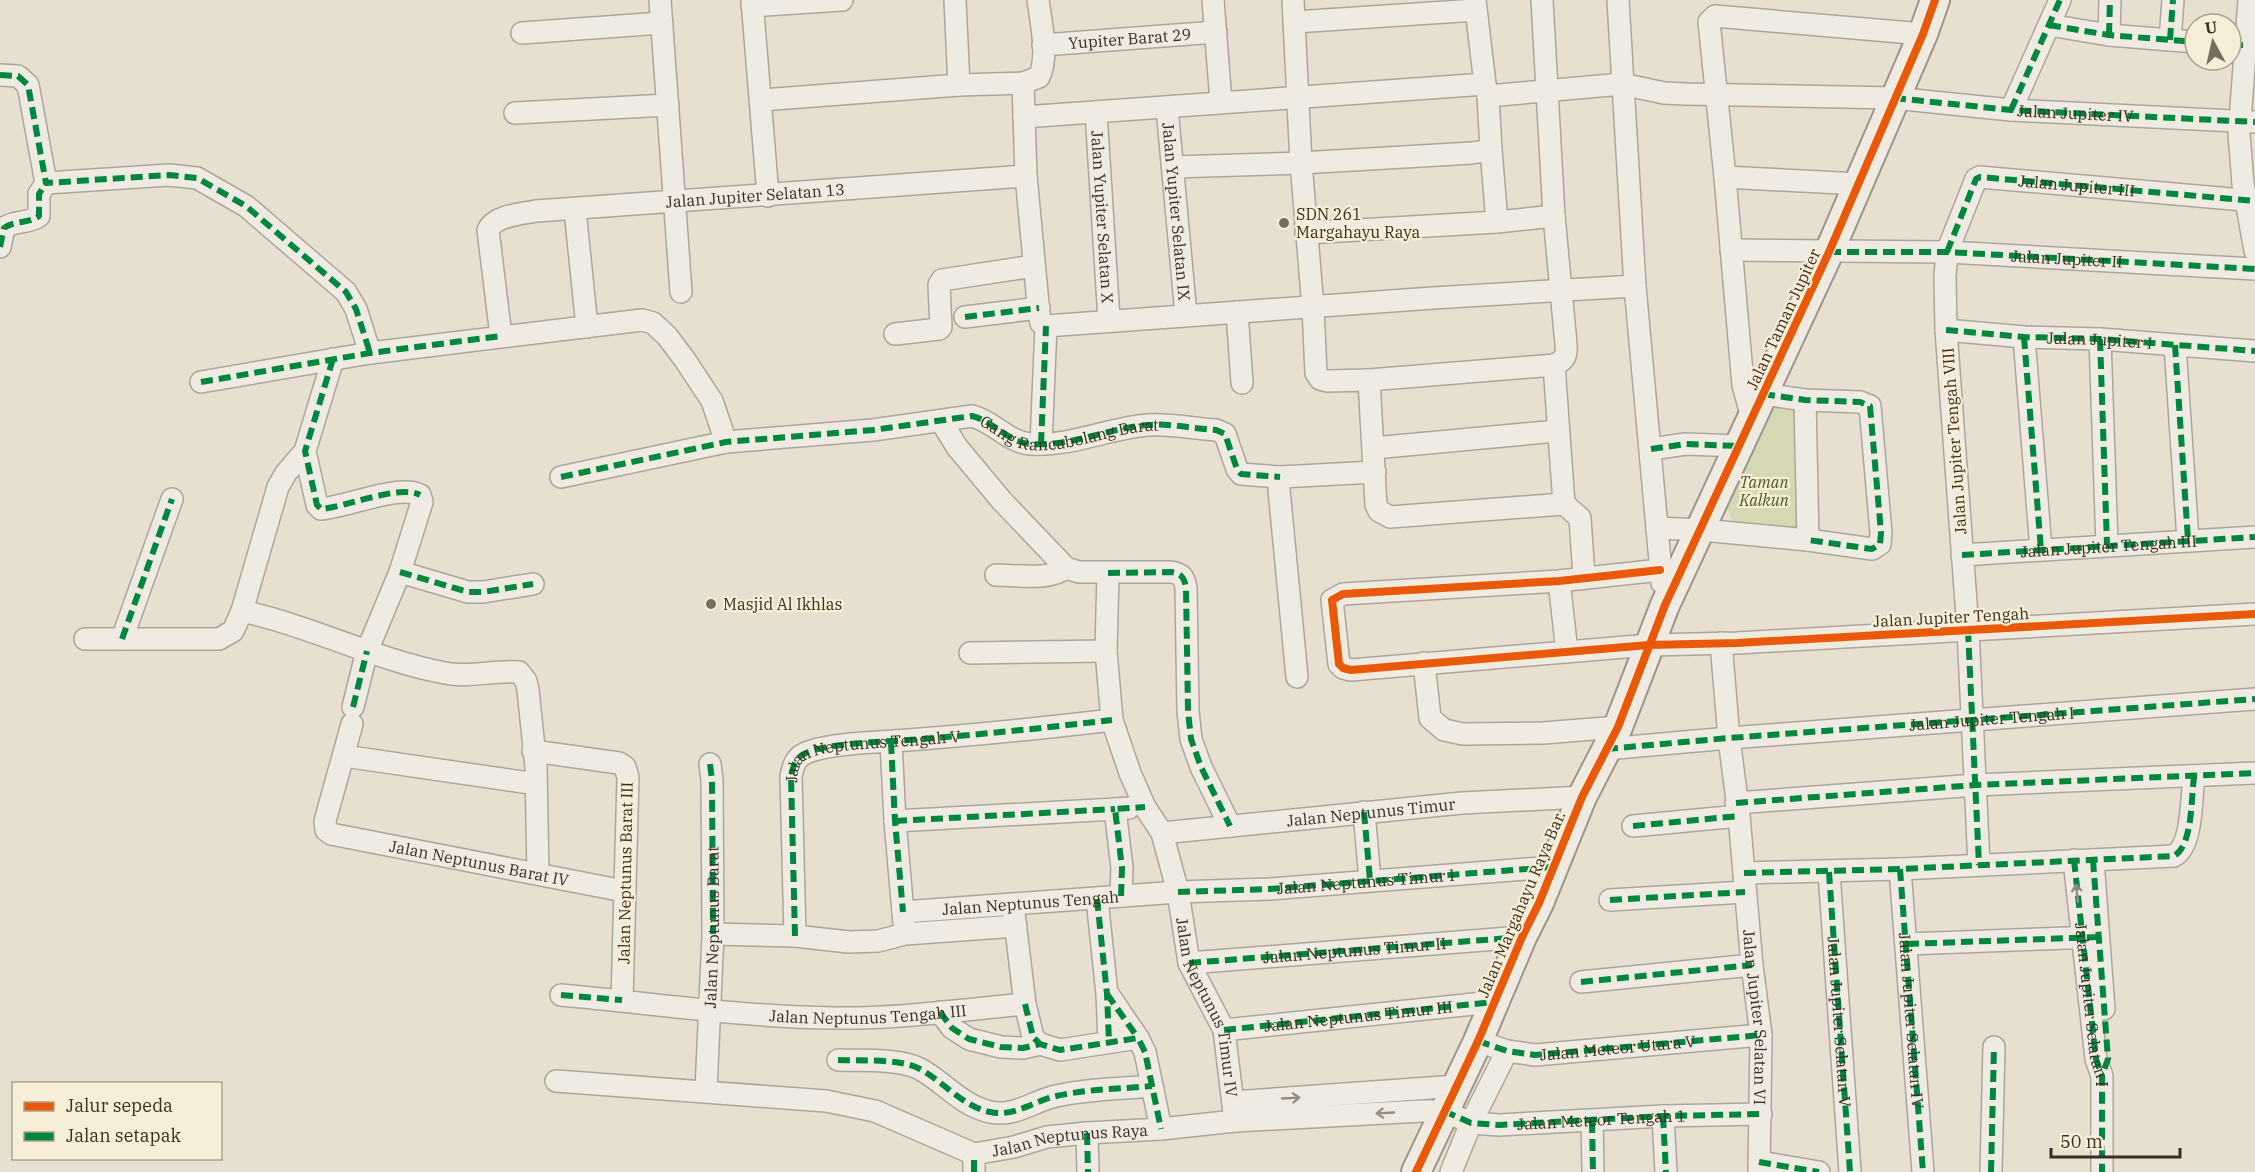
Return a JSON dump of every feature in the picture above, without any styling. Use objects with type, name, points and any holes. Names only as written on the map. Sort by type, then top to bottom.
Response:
[{"type":"street","points":[[660,0],[681,292]]},
{"type":"street","points":[[768,196],[752,3],[842,0]]},
{"type":"street","points":[[955,0],[959,85]]},
{"type":"street","points":[[761,99],[959,85],[1023,83],[1039,77],[1042,71],[1043,45],[1038,0]]},
{"type":"street","points":[[1214,0],[1221,102]]},
{"type":"street","points":[[1293,0],[1301,164],[1316,373],[1320,379],[1327,381],[1369,380],[1554,365],[1563,360],[1566,354],[1554,216],[1542,0]]},
{"type":"street","points":[[1618,0],[1635,286],[1665,605]]},
{"type":"street","name":"Jalan Taman Jupiter","points":[[1649,645],[1665,605],[1829,252],[1923,34],[1935,0]]},
{"type":"street","points":[[2011,110],[2060,0]]},
{"type":"street","points":[[2109,0],[2109,35]]},
{"type":"street","points":[[2170,40],[2173,0]]},
{"type":"street","points":[[2243,25],[2249,0]]},
{"type":"street","points":[[1295,22],[1475,5],[1486,90],[1497,222]]},
{"type":"street","points":[[1658,528],[1704,524],[1872,549],[1880,544],[1881,532],[1870,406],[1860,402],[1805,400],[1757,406],[1743,385],[1709,22],[1715,16],[1923,34]]},
{"type":"street","points":[[522,33],[662,23]]},
{"type":"street","points":[[2049,25],[2109,35],[2183,41]]},
{"type":"street","name":"Yupiter Barat 29","points":[[1043,45],[1216,32]]},
{"type":"street","points":[[2242,72],[2248,122],[2255,251]]},
{"type":"street","points":[[0,75],[18,76],[28,85],[46,183],[39,194],[39,216],[35,219],[9,224],[4,228],[0,247]]},
{"type":"street","points":[[1023,83],[1026,176],[1034,266],[1042,317],[1041,444]]},
{"type":"street","name":"Jalan Jupiter IV","points":[[1024,117],[1298,97],[1623,88],[1717,96],[1894,98],[2011,110],[2248,122]]},
{"type":"street","points":[[515,113],[668,105]]},
{"type":"street","name":"Jalan Yupiter Selatan IX","points":[[1167,108],[1186,315]]},
{"type":"street","name":"Jalan Yupiter Selatan X","points":[[1096,112],[1109,320]]},
{"type":"street","points":[[1173,167],[1301,164],[1491,150]]},
{"type":"street","points":[[46,183],[169,176],[197,178],[246,206],[346,292],[356,309],[370,352]]},
{"type":"street","name":"Jalan Jupiter Selatan 13","points":[[501,336],[488,230],[490,225],[505,218],[536,211],[674,203],[1026,176]]},
{"type":"street","points":[[1725,177],[1859,184]]},
{"type":"street","name":"Jalan Jupiter III","points":[[1947,252],[1976,179],[1980,177],[2251,200]]},
{"type":"street","points":[[575,210],[587,327]]},
{"type":"street","points":[[1306,233],[1497,222],[1554,216]]},
{"type":"street","name":"Jalan Jupiter II","points":[[1731,250],[1947,252],[2255,269]]},
{"type":"street","name":"Jalan Jupiter Tengah VIII","points":[[1947,252],[1946,330],[1968,630],[1979,865]]},
{"type":"street","points":[[895,334],[941,327],[939,285],[942,280],[1034,266]]},
{"type":"street","points":[[965,317],[1109,320],[1635,286]]},
{"type":"street","points":[[1236,312],[1242,383]]},
{"type":"street","points":[[201,382],[370,352],[642,320],[652,323],[667,336],[712,401],[726,442]]},
{"type":"street","name":"Jalan Jupiter I","points":[[1946,330],[2255,351]]},
{"type":"street","points":[[2024,337],[2041,550]]},
{"type":"street","points":[[2100,339],[2107,545]]},
{"type":"street","points":[[2175,345],[2187,540]]},
{"type":"street","points":[[85,639],[215,640],[227,636],[236,626],[278,487],[286,473],[305,451],[333,359]]},
{"type":"street","points":[[1554,365],[1564,504],[1580,518],[1584,578]]},
{"type":"street","points":[[1369,380],[1377,505],[1383,515],[1564,504]]},
{"type":"street","points":[[1805,400],[1808,540]]},
{"type":"street","name":"Gang Rancabolang Barat","points":[[561,477],[726,442],[873,430],[972,416],[1009,437],[1027,444],[1062,443],[1146,425],[1216,430],[1225,434],[1237,469],[1241,474],[1280,477]]},
{"type":"street","points":[[941,421],[957,447],[1002,501],[1066,568],[1079,572],[1171,572],[1179,573],[1184,577],[1191,739],[1201,767],[1230,826]]},
{"type":"street","points":[[1374,448],[1557,431]]},
{"type":"street","points":[[1651,449],[1692,444],[1739,446]]},
{"type":"street","points":[[305,451],[317,505],[321,509],[339,507],[405,491],[420,495],[422,502],[399,572],[367,651],[344,756],[536,784]]},
{"type":"street","points":[[1297,677],[1280,477],[1375,472]]},
{"type":"street","points":[[122,639],[172,499]]},
{"type":"street","name":"Jalan Jupiter Tengah III","points":[[1962,555],[2255,537]]},
{"type":"street","points":[[996,575],[1050,575],[1066,568]]},
{"type":"street","points":[[1568,652],[1558,580],[1660,570]]},
{"type":"street","points":[[399,572],[468,592],[483,592],[533,584]]},
{"type":"street","name":"Jalan Neptunus Timur IV","points":[[1108,573],[1106,651],[1112,720],[1130,773],[1145,807],[1162,833],[1178,892],[1189,963],[1224,1030],[1234,1112]]},
{"type":"street","name":"Jalan Jupiter Tengah","points":[[1558,580],[1343,594],[1332,600],[1339,664],[1351,670],[1649,645],[2255,614]]},
{"type":"street","points":[[242,611],[274,618],[367,651],[445,673],[484,675],[519,672],[526,681],[528,690],[536,784],[538,873]]},
{"type":"street","name":"Jalan Jupiter Selatan VI","points":[[1716,643],[1738,809],[1752,965],[1761,1035],[1759,1167]]},
{"type":"street","name":"Jalan Margahayu Raya Bar.","points":[[1416,1172],[1478,1041],[1493,1002],[1539,903],[1582,797],[1612,738],[1649,645]]},
{"type":"street","points":[[970,654],[1106,651]]},
{"type":"street","name":"Jalan Jupiter Tengah I","points":[[1424,663],[1430,718],[1444,730],[1463,734],[1523,733],[1612,738],[1729,738],[2255,699]]},
{"type":"street","name":"Jalan Neptunus Tengah V","points":[[795,936],[791,776],[794,764],[802,755],[811,751],[1112,720]]},
{"type":"street","points":[[891,742],[905,934]]},
{"type":"street","name":"Jalan Neptunus Barat III","points":[[533,750],[619,763],[625,766],[628,777],[622,1000]]},
{"type":"street","name":"Jalan Neptunus Barat IV","points":[[344,756],[325,821],[327,830],[335,836],[624,891]]},
{"type":"street","name":"Jalan Neptunus Barat","points":[[706,1091],[713,934],[710,764]]},
{"type":"street","points":[[1633,826],[1738,809],[1976,785],[2255,773]]},
{"type":"street","points":[[1610,900],[1828,872],[2174,856],[2181,852],[2186,841],[2194,777]]},
{"type":"street","name":"Jalan Neptunus Timur","points":[[1162,833],[1462,803],[1582,797]]},
{"type":"street","points":[[895,821],[1145,807]]},
{"type":"street","points":[[1115,809],[1122,868],[1121,896]]},
{"type":"street","points":[[1364,812],[1370,880]]},
{"type":"street","name":"Jalan Jupiter Selatan I","points":[[2083,860],[2095,991],[2108,1059],[2102,1076],[2102,1172]]},
{"type":"street","name":"Jalan Neptunus Timur I","points":[[1178,892],[1269,888],[1552,867]]},
{"type":"street","name":"Jalan Jupiter Selatan IV","points":[[1900,869],[1923,1172]]},
{"type":"street","name":"Jalan Jupiter Selatan V","points":[[1828,872],[1850,1172]]},
{"type":"street","name":"Jalan Neptunus Tengah","points":[[903,912],[1178,892]]},
{"type":"street","points":[[1097,899],[1107,994],[1109,1042]]},
{"type":"street","points":[[1013,904],[1025,1004],[1033,1037],[1040,1044],[1060,1050],[1138,1038]]},
{"type":"street","name":"Jalan Neptunus Tengah","points":[[713,934],[795,936],[849,942],[878,940],[905,934],[1016,926]]},
{"type":"street","name":"Jalan Neptunus Timur II","points":[[1189,963],[1522,937]]},
{"type":"street","points":[[1907,944],[2090,937]]},
{"type":"street","points":[[1581,982],[1752,965]]},
{"type":"street","points":[[1107,994],[1138,1038],[1145,1052],[1161,1129]]},
{"type":"street","name":"Jalan Neptunus Tengah III","points":[[561,995],[710,1010],[832,1018],[867,1018],[1025,1004]]},
{"type":"street","name":"Jalan Neptunus Timur III","points":[[1224,1030],[1493,1002]]},
{"type":"street","points":[[940,1012],[952,1028],[969,1039],[988,1045],[1023,1048],[1040,1044]]},
{"type":"street","name":"Jalan Meteor Utara V","points":[[1478,1041],[1520,1053],[1761,1035]]},
{"type":"street","points":[[1991,1172],[1994,1047]]},
{"type":"street","points":[[1451,1172],[1485,1124],[1520,1053]]},
{"type":"street","points":[[838,1060],[878,1061],[918,1068],[975,1108],[992,1113],[1019,1111],[1052,1097],[1152,1086]]},
{"type":"street","name":"Jalan Neptunus Raya","points":[[556,1081],[706,1091],[853,1105],[875,1111],[974,1163],[1047,1137],[1161,1129],[1234,1112],[1450,1099]]},
{"type":"street","name":"Jalan Meteor Tengah 1","points":[[1450,1099],[1485,1124],[1761,1114]]},
{"type":"street","points":[[1663,1116],[1666,1172]]},
{"type":"street","points":[[1592,1121],[1593,1172]]},
{"type":"street","points":[[1087,1133],[1088,1172]]},
{"type":"street","points":[[1759,1167],[1819,1172]]},
{"type":"green space","name":"Taman Kalkun","points":[[1766,402],[1796,406],[1799,528],[1735,525],[1723,501]]},
{"type":"marked path","points":[[2011,110],[2060,0]]},
{"type":"marked path","points":[[2109,35],[2110,0]]},
{"type":"marked path","points":[[2170,40],[2173,0]]},
{"type":"marked path","points":[[2049,25],[2109,35],[2183,41]]},
{"type":"marked path","points":[[0,75],[18,76],[28,85],[46,183],[169,175],[197,178],[246,206],[346,292],[356,309],[370,353]]},
{"type":"marked path","points":[[1894,98],[2011,110],[2255,122]]},
{"type":"marked path","points":[[1947,252],[1976,179],[1980,177],[2255,201]]},
{"type":"marked path","points":[[0,247],[4,228],[39,216],[39,194],[46,183]]},
{"type":"marked path","points":[[1829,252],[1947,252],[2255,269]]},
{"type":"marked path","points":[[965,317],[1039,308]]},
{"type":"marked path","points":[[1041,444],[1046,326]]},
{"type":"marked path","points":[[1946,330],[2255,351]]},
{"type":"marked path","points":[[201,382],[370,353],[501,336]]},
{"type":"marked path","points":[[2024,337],[2041,550]]},
{"type":"marked path","points":[[2100,339],[2107,545]]},
{"type":"marked path","points":[[2175,345],[2188,540]]},
{"type":"marked path","points":[[333,359],[305,451],[317,505],[321,509],[399,492],[420,495]]},
{"type":"marked path","points":[[1763,394],[1805,400],[1860,402],[1870,406],[1880,544],[1872,549],[1808,540]]},
{"type":"marked path","points":[[561,477],[726,442],[873,430],[972,416],[1015,439],[1030,444],[1060,443],[1148,425],[1216,430],[1225,434],[1237,469],[1241,474],[1280,477]]},
{"type":"marked path","points":[[1651,449],[1686,444],[1739,446]]},
{"type":"marked path","points":[[122,639],[172,499]]},
{"type":"marked path","points":[[1962,555],[2255,537]]},
{"type":"marked path","points":[[400,572],[468,592],[483,592],[533,584]]},
{"type":"marked path","points":[[1108,573],[1171,572],[1180,575],[1183,579],[1186,588],[1188,711],[1191,739],[1201,767],[1230,826]]},
{"type":"marked path","points":[[1968,630],[1979,865]]},
{"type":"marked path","points":[[353,707],[367,651]]},
{"type":"marked path","points":[[1606,749],[2255,699]]},
{"type":"marked path","points":[[795,936],[791,776],[798,758],[813,750],[839,745],[984,734],[1112,720]]},
{"type":"marked path","points":[[891,742],[903,912]]},
{"type":"marked path","points":[[710,764],[713,934]]},
{"type":"marked path","points":[[1736,803],[1976,785],[2255,773]]},
{"type":"marked path","points":[[1744,873],[1900,869],[2174,856],[2185,842],[2188,832],[2194,777]]},
{"type":"marked path","points":[[1121,896],[1122,868],[1115,809],[1145,807]]},
{"type":"marked path","points":[[895,821],[1115,809]]},
{"type":"marked path","points":[[1364,812],[1370,880]]},
{"type":"marked path","points":[[1633,826],[1739,816]]},
{"type":"marked path","points":[[2074,860],[2096,1059],[2102,1076],[2102,1172]]},
{"type":"marked path","points":[[2093,860],[2108,1059],[2102,1076]]},
{"type":"marked path","points":[[1178,892],[1269,889],[1552,867]]},
{"type":"marked path","points":[[1900,869],[1923,1172]]},
{"type":"marked path","points":[[1829,872],[1850,1172]]},
{"type":"marked path","points":[[1610,900],[1745,892]]},
{"type":"marked path","points":[[1097,899],[1107,994],[1109,1042]]},
{"type":"marked path","points":[[1189,963],[1522,937]]},
{"type":"marked path","points":[[1907,944],[2098,937]]},
{"type":"marked path","points":[[1581,982],[1752,965]]},
{"type":"marked path","points":[[1107,994],[1138,1038]]},
{"type":"marked path","points":[[561,995],[622,1000]]},
{"type":"marked path","points":[[1224,1030],[1493,1002]]},
{"type":"marked path","points":[[1025,1004],[1033,1037],[1040,1044]]},
{"type":"marked path","points":[[940,1012],[952,1028],[969,1039],[1001,1047],[1023,1048],[1040,1044],[1060,1050],[1138,1038],[1145,1052],[1161,1129]]},
{"type":"marked path","points":[[1478,1041],[1507,1051],[1535,1055],[1761,1035]]},
{"type":"marked path","points":[[1991,1172],[1994,1047]]},
{"type":"marked path","points":[[838,1060],[869,1060],[911,1065],[929,1074],[971,1105],[998,1113],[1014,1111],[1064,1094],[1152,1086]]},
{"type":"marked path","points":[[1444,1111],[1471,1123],[1499,1125],[1663,1116],[1761,1114]]},
{"type":"marked path","points":[[1663,1116],[1666,1172]]},
{"type":"marked path","points":[[1592,1121],[1593,1172]]},
{"type":"marked path","points":[[1087,1133],[1088,1172]]},
{"type":"marked path","points":[[974,1154],[974,1172]]},
{"type":"marked path","points":[[1759,1162],[1819,1172]]},
{"type":"cycle path","points":[[1416,1172],[1478,1041],[1522,937],[1539,903],[1582,797],[1618,727],[1665,605],[1829,252],[1923,34],[1935,0]]},
{"type":"cycle path","points":[[1660,570],[1559,581],[1343,594],[1332,600],[1339,664],[1351,670],[1649,645],[1737,643],[2255,614]]},
{"type":"place","name":"SDN 261 Margahayu Raya","points":[[1284,223]]},
{"type":"place","name":"Masjid Al Ikhlas","points":[[711,604]]}]
